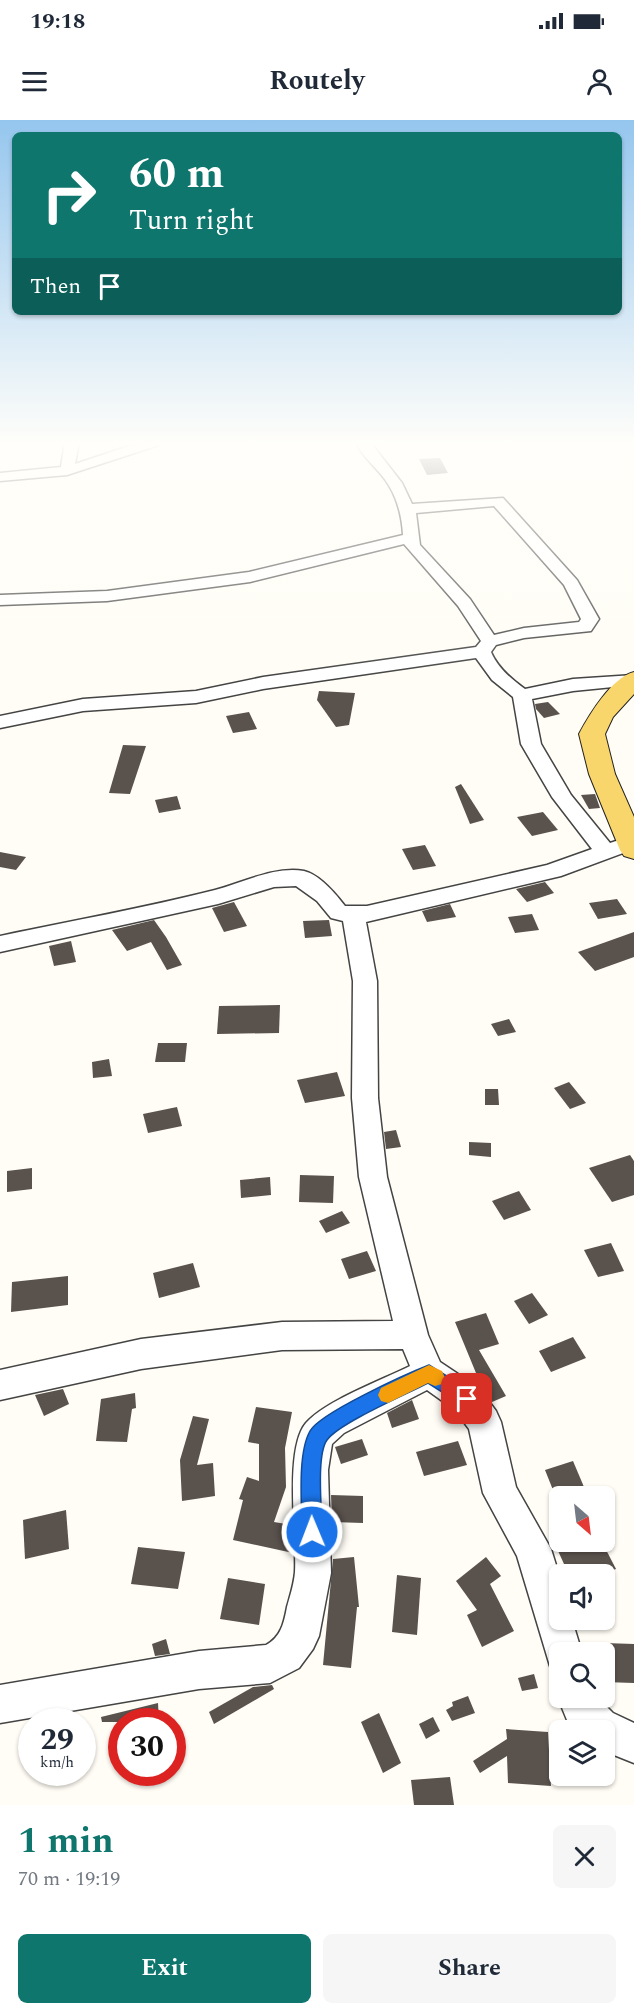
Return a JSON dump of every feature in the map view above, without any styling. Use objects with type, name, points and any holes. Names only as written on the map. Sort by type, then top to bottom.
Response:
[{"type":"main road","points":[[632,847],[602,774],[592,734],[602,714],[634,679]]},
{"type":"street","points":[[409,521],[412,546],[464,603],[486,647],[485,661],[522,695],[531,744],[562,797],[605,852]]},
{"type":"street","points":[[0,722],[82,705],[196,697],[263,683],[486,647],[524,633],[585,627],[590,619],[571,583],[515,521]]},
{"type":"street","points":[[0,600],[106,596],[250,577],[411,538]]},
{"type":"street","points":[[522,695],[573,685],[634,679]]},
{"type":"street","points":[[0,944],[218,897],[273,880],[301,878],[325,896],[339,913],[367,914],[553,871],[605,852],[632,847]]},
{"type":"street","points":[[353,914],[365,981],[365,1098],[373,1177],[412,1335],[429,1373],[467,1399],[484,1422],[500,1493],[533,1550],[560,1642]]},
{"type":"street","points":[[0,1386],[141,1354],[282,1336],[412,1335]]},
{"type":"street","points":[[0,1704],[199,1670],[270,1664],[286,1655],[300,1636],[313,1573],[311,1470],[317,1436],[332,1422],[429,1373]]},
{"type":"street","points":[[579,1708],[612,1736],[634,1743]]},
{"type":"building","points":[[319,691],[355,693],[349,725],[336,727],[317,700]]},
{"type":"building","points":[[548,702],[560,714],[544,718],[536,709],[535,704]]},
{"type":"building","points":[[249,712],[257,729],[233,733],[226,716]]},
{"type":"building","points":[[123,745],[146,746],[130,794],[109,793]]},
{"type":"building","points":[[461,784],[484,820],[470,824],[455,787]]},
{"type":"building","points":[[595,794],[600,808],[589,809],[581,795]]},
{"type":"building","points":[[177,796],[181,809],[159,813],[155,800]]},
{"type":"building","points":[[543,812],[558,830],[532,836],[517,817]]},
{"type":"building","points":[[425,845],[436,866],[413,870],[402,849]]},
{"type":"building","points":[[0,852],[26,857],[16,870],[0,867]]},
{"type":"building","points":[[545,882],[554,893],[527,902],[516,889]]},
{"type":"building","points":[[617,899],[627,914],[598,919],[589,903]]},
{"type":"building","points":[[234,902],[247,926],[224,932],[212,908]]},
{"type":"building","points":[[450,904],[456,917],[427,922],[422,911]]},
{"type":"building","points":[[532,914],[539,930],[515,933],[508,917]]},
{"type":"building","points":[[154,920],[182,965],[167,970],[151,942],[127,951],[112,930]]},
{"type":"building","points":[[329,920],[332,936],[305,938],[303,921]]},
{"type":"building","points":[[634,932],[634,957],[595,971],[578,952]]},
{"type":"building","points":[[71,941],[76,962],[54,966],[49,946]]},
{"type":"building","points":[[280,1005],[279,1033],[217,1034],[219,1006]]},
{"type":"building","points":[[509,1019],[516,1032],[498,1036],[491,1024]]},
{"type":"building","points":[[158,1043],[187,1043],[185,1062],[155,1062]]},
{"type":"building","points":[[109,1059],[112,1076],[93,1078],[92,1062]]},
{"type":"building","points":[[337,1072],[345,1096],[305,1103],[297,1080]]},
{"type":"building","points":[[569,1082],[586,1103],[570,1109],[554,1088]]},
{"type":"building","points":[[485,1089],[498,1089],[499,1105],[485,1105]]},
{"type":"building","points":[[177,1107],[182,1126],[148,1133],[143,1114]]},
{"type":"building","points":[[396,1130],[401,1147],[386,1149],[384,1132]]},
{"type":"building","points":[[469,1142],[491,1143],[491,1157],[469,1155]]},
{"type":"building","points":[[630,1155],[634,1161],[634,1195],[612,1202],[589,1168]]},
{"type":"building","points":[[32,1168],[32,1189],[7,1192],[7,1171]]},
{"type":"building","points":[[300,1175],[334,1176],[333,1203],[299,1202]]},
{"type":"building","points":[[270,1177],[271,1195],[241,1198],[240,1180]]},
{"type":"building","points":[[519,1191],[531,1210],[504,1220],[492,1201]]},
{"type":"building","points":[[342,1211],[350,1223],[326,1233],[319,1221]]},
{"type":"building","points":[[611,1243],[624,1271],[598,1277],[584,1250]]},
{"type":"building","points":[[367,1251],[376,1271],[349,1279],[341,1259]]},
{"type":"building","points":[[193,1263],[200,1287],[159,1298],[153,1273]]},
{"type":"building","points":[[68,1276],[68,1305],[11,1312],[12,1282]]},
{"type":"building","points":[[532,1293],[548,1315],[529,1324],[514,1301]]},
{"type":"building","points":[[486,1313],[499,1344],[479,1350],[506,1396],[492,1402],[481,1387],[467,1377],[476,1373],[455,1322]]},
{"type":"building","points":[[573,1337],[586,1358],[551,1372],[539,1351]]},
{"type":"building","points":[[63,1389],[69,1404],[44,1416],[35,1395]]},
{"type":"building","points":[[135,1393],[136,1408],[132,1409],[127,1442],[96,1441],[101,1399]]},
{"type":"building","points":[[412,1400],[419,1419],[392,1428],[387,1413]]},
{"type":"building","points":[[256,1407],[292,1412],[285,1448],[286,1487],[274,1522],[292,1525],[293,1553],[233,1540],[243,1500],[239,1499],[247,1477],[259,1481],[259,1444],[248,1442]]},
{"type":"building","points":[[193,1416],[209,1419],[197,1465],[213,1463],[215,1496],[182,1501],[180,1460]]},
{"type":"building","points":[[362,1439],[368,1455],[341,1464],[335,1447]]},
{"type":"building","points":[[458,1441],[467,1465],[424,1476],[416,1452]]},
{"type":"building","points":[[573,1461],[584,1486],[551,1486],[545,1470]]},
{"type":"building","points":[[331,1495],[363,1496],[363,1523],[332,1522]]},
{"type":"building","points":[[66,1510],[69,1549],[25,1559],[23,1520]]},
{"type":"building","points":[[138,1547],[185,1552],[178,1589],[131,1584]]},
{"type":"building","points":[[559,1552],[607,1552],[613,1564],[564,1564]]},
{"type":"building","points":[[354,1557],[359,1607],[357,1607],[351,1668],[323,1665],[333,1559]]},
{"type":"building","points":[[486,1557],[501,1576],[490,1584],[514,1631],[482,1647],[467,1615],[477,1610],[456,1581]]},
{"type":"building","points":[[397,1575],[421,1578],[417,1635],[392,1632]]},
{"type":"building","points":[[228,1578],[265,1584],[259,1625],[220,1619]]},
{"type":"building","points":[[166,1639],[170,1654],[155,1656],[152,1644]]},
{"type":"building","points":[[615,1643],[634,1644],[634,1683],[615,1682]]},
{"type":"building","points":[[534,1674],[538,1688],[522,1691],[518,1678]]},
{"type":"building","points":[[272,1685],[274,1689],[214,1724],[209,1712],[253,1687]]},
{"type":"building","points":[[468,1696],[475,1713],[452,1721],[446,1710],[453,1706],[452,1702]]},
{"type":"building","points":[[158,1703],[158,1708],[138,1708]]},
{"type":"building","points":[[379,1713],[401,1763],[383,1773],[361,1722]]},
{"type":"building","points":[[108,1715],[108,1722],[102,1722],[101,1717]]},
{"type":"building","points":[[433,1717],[440,1731],[426,1739],[419,1724]]},
{"type":"building","points":[[506,1729],[548,1732],[549,1786],[508,1783],[507,1756],[480,1773],[473,1761],[507,1739]]},
{"type":"building","points":[[450,1777],[454,1805],[414,1805],[411,1780]]},
{"type":"slow traffic","points":[[388,1395],[429,1373],[435,1378]]},
{"type":"route","points":[[312,1532],[311,1470],[317,1436],[332,1422],[429,1373],[467,1399]]}]
